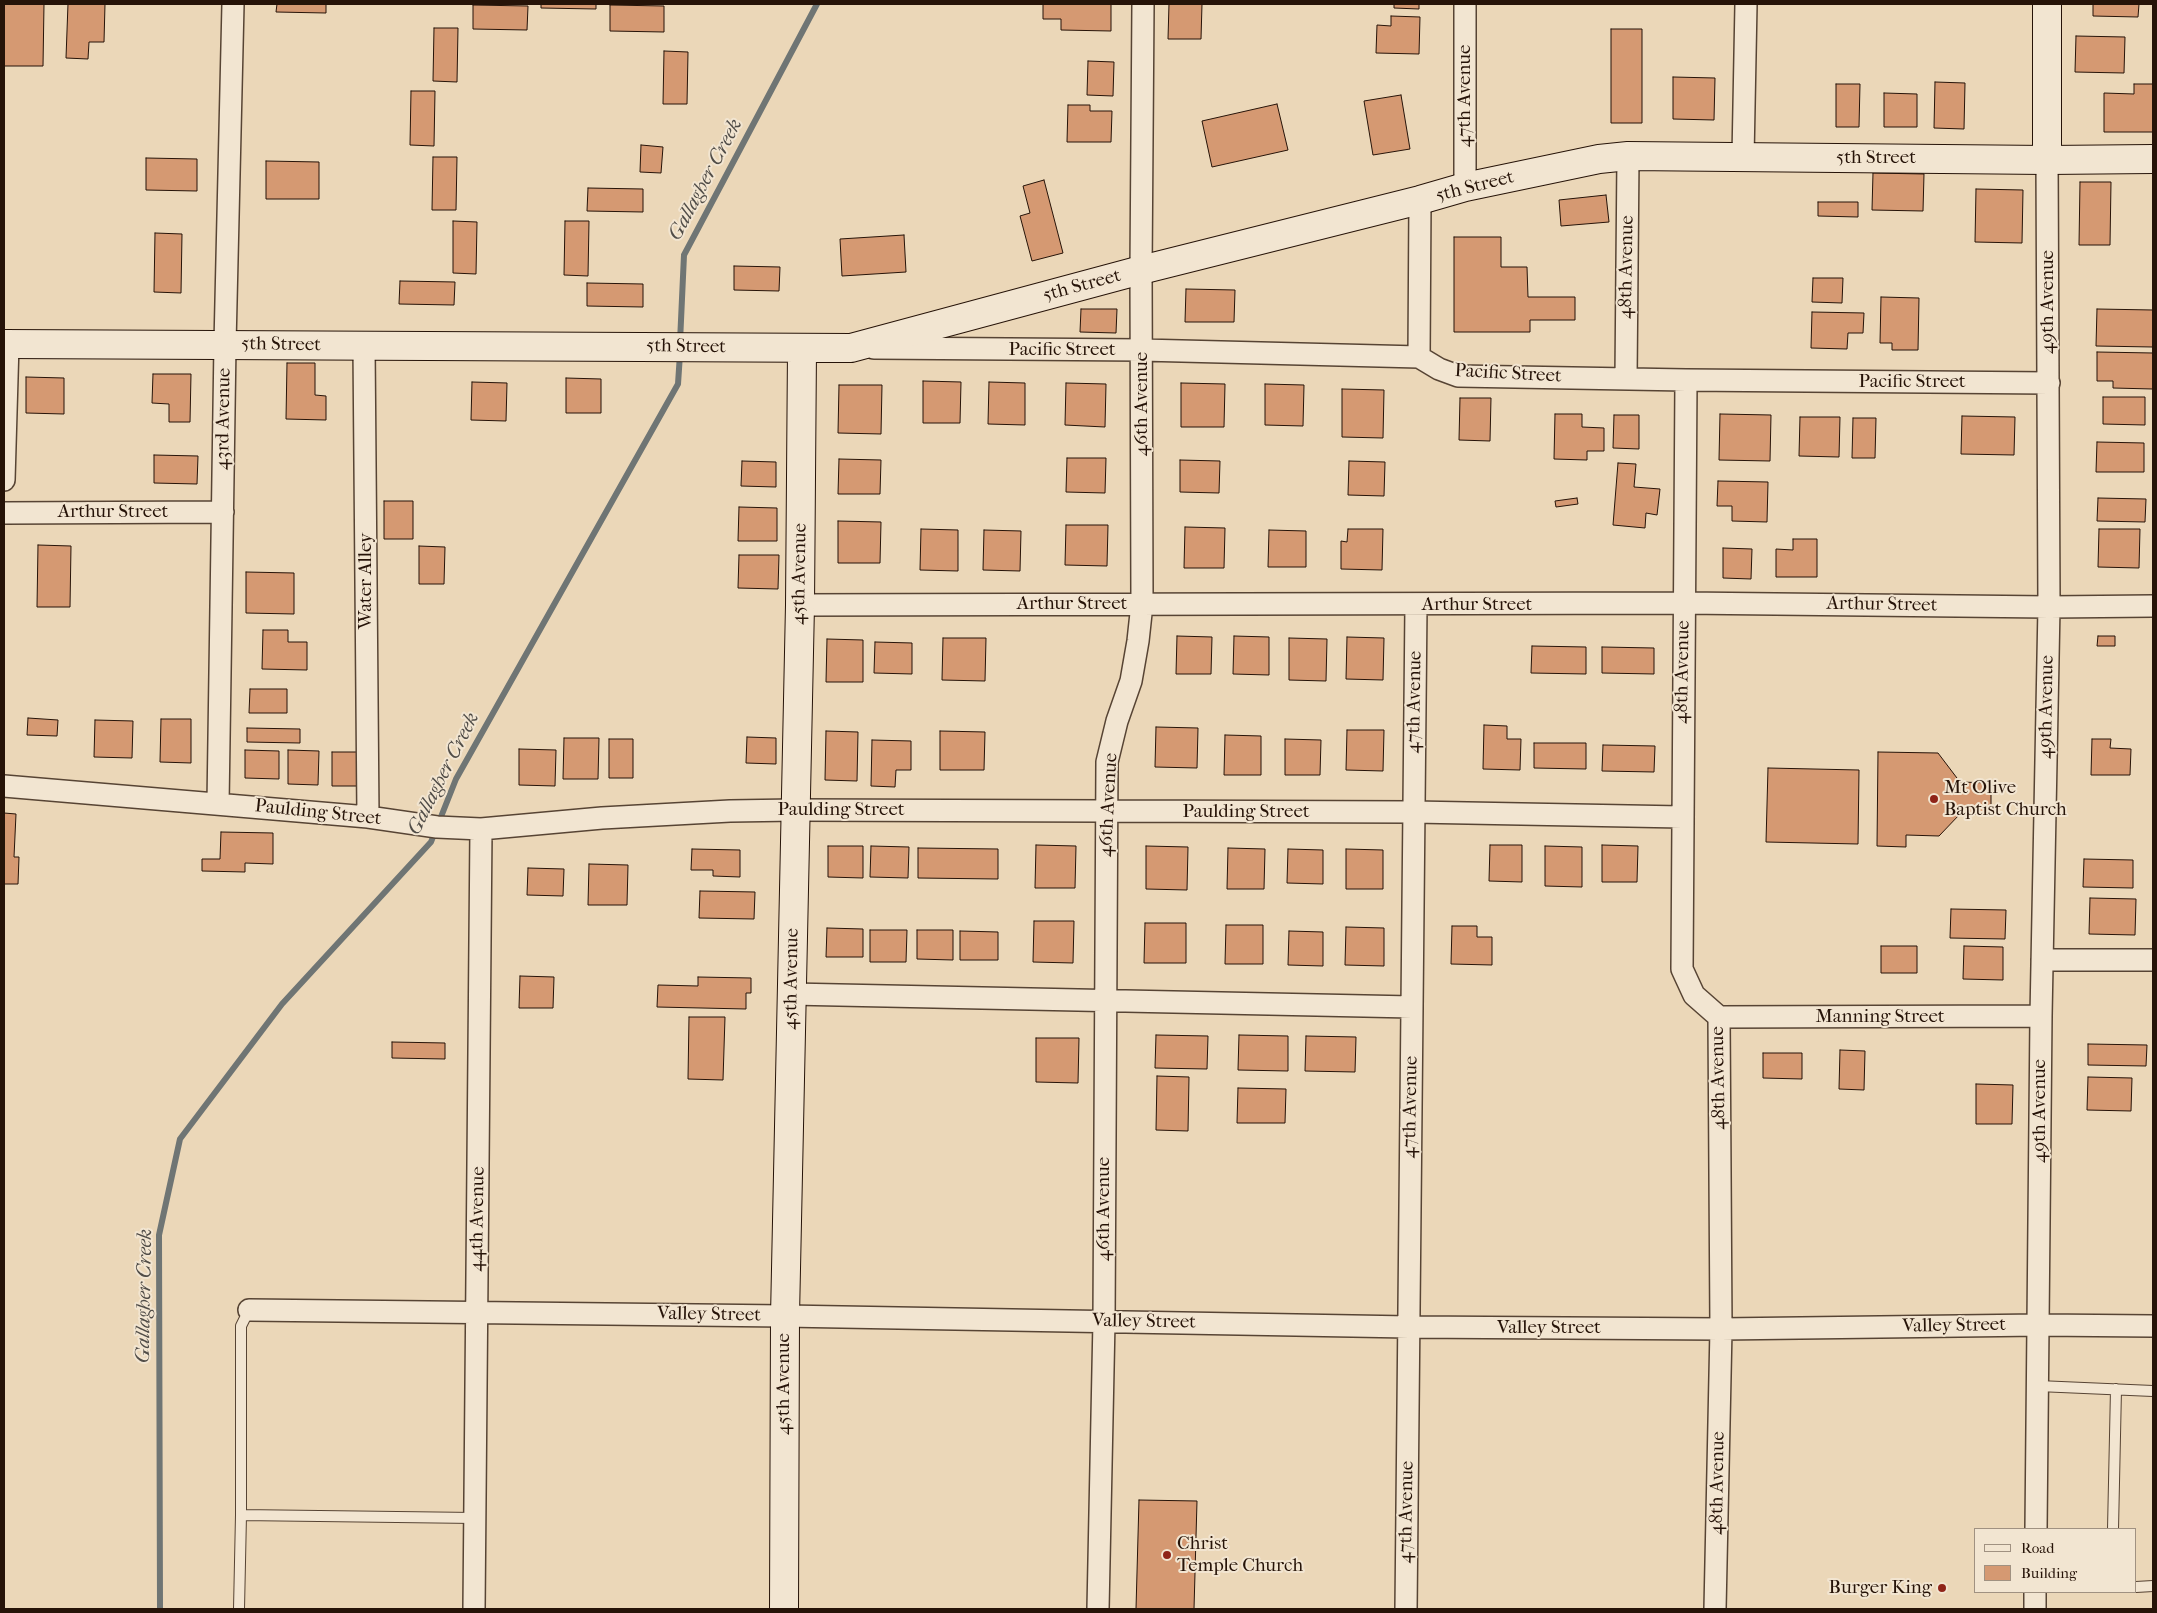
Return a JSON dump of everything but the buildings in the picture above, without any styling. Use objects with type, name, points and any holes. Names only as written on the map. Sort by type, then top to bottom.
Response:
[{"type":"street","name":"43rd Avenue","points":[[218,804],[225,344],[233,4]]},
{"type":"street","name":"46th Avenue","points":[[1098,1609],[1104,1321],[1106,811],[1108,762],[1117,721],[1131,681],[1142,604],[1141,270],[1143,4]]},
{"type":"street","name":"47th Avenue","points":[[1465,4],[1465,187]]},
{"type":"street","points":[[1743,157],[1746,4]]},
{"type":"street","name":"49th Avenue","points":[[2036,1528],[2041,1016],[2049,607],[2047,4]]},
{"type":"street","name":"5th Street","points":[[6,344],[851,348],[1141,270],[1465,187],[1598,159],[1628,156],[2047,160],[2153,159]]},
{"type":"street","name":"48th Avenue","points":[[1626,378],[1628,156]]},
{"type":"street","points":[[1419,357],[1420,200]]},
{"type":"street","points":[[4,480],[6,344]]},
{"type":"street","name":"Water Alley","points":[[364,346],[368,817]]},
{"type":"street","name":"Pacific Street","points":[[851,348],[1142,350],[1419,357],[1439,369],[1458,376],[2048,383]]},
{"type":"street","name":"45th Avenue","points":[[784,1609],[784,1316],[800,605],[802,349]]},
{"type":"street","name":"48th Avenue","points":[[1686,380],[1682,969],[1694,995],[1719,1017],[1721,1329],[1715,1609]]},
{"type":"street","name":"Arthur Street","points":[[4,513],[223,512]]},
{"type":"street","name":"Arthur Street","points":[[800,605],[1684,603],[2049,607],[2153,606]]},
{"type":"street","name":"47th Avenue","points":[[1406,1609],[1416,605]]},
{"type":"street","name":"Paulding Street","points":[[4,786],[368,817],[410,823],[482,829],[602,818],[730,811],[795,810],[1414,812],[1682,817]]},
{"type":"street","name":"44th Avenue","points":[[474,1609],[482,829]]},
{"type":"street","points":[[2042,960],[2153,960]]},
{"type":"street","points":[[791,994],[1412,1007]]},
{"type":"street","name":"Manning Street","points":[[1719,1017],[2041,1016]]},
{"type":"street","name":"Valley Street","points":[[249,1310],[784,1316],[1409,1327],[1721,1329],[2039,1325],[2153,1326]]},
{"type":"street","points":[[2035,1593],[2035,1609]]},
{"type":"lane","points":[[239,1609],[242,1326],[249,1310]]},
{"type":"lane","points":[[2038,1386],[2153,1391]]},
{"type":"lane","points":[[2113,1528],[2116,1389]]},
{"type":"lane","points":[[241,1515],[475,1518]]},
{"type":"lane","points":[[2137,1587],[2153,1586]]},
{"type":"waterway","name":"Gallagher Creek","points":[[680,342],[684,255],[817,4]]},
{"type":"waterway","name":"Gallagher Creek","points":[[160,1609],[159,1235],[180,1139],[282,1004],[431,842],[456,779],[678,384],[680,354]]},
{"type":"place","name":"Mt Olive Baptist Church","points":[[1934,799]]},
{"type":"place","name":"Christ Temple Church","points":[[1167,1555]]},
{"type":"place","name":"Burger King","points":[[1942,1588]]}]
